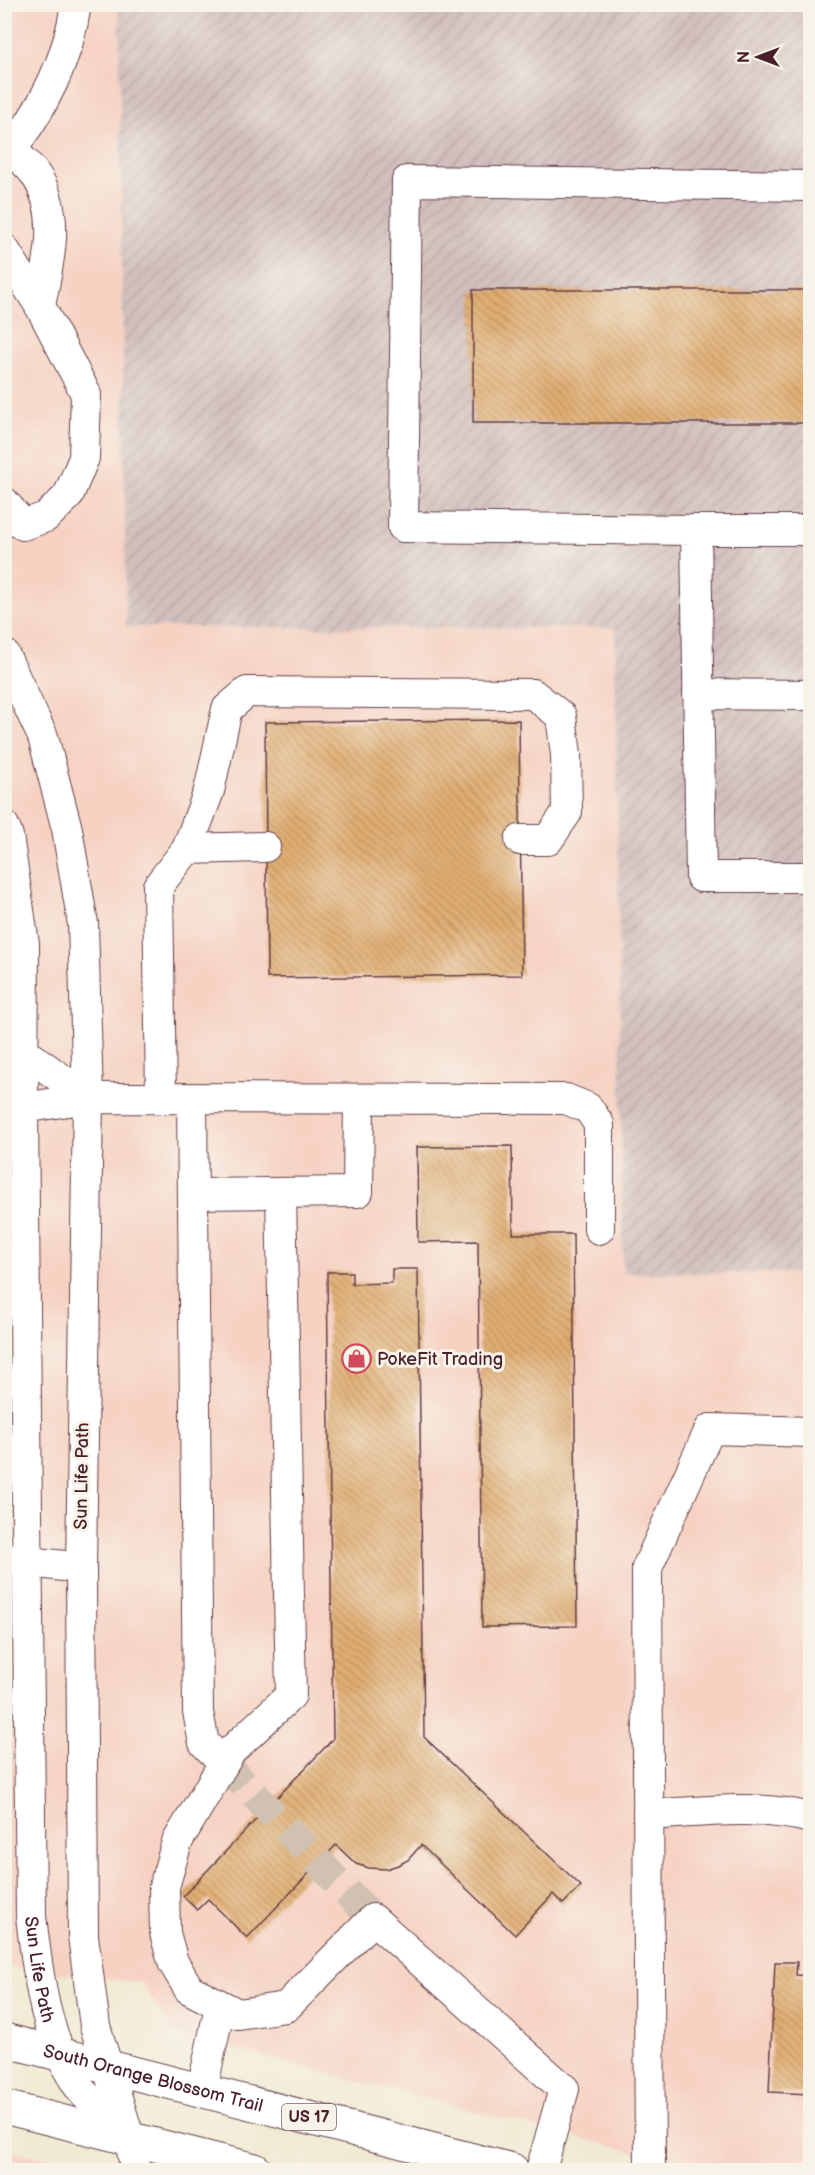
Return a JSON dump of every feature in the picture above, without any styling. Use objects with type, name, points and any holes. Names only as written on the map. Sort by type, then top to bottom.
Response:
[{"type":"main road","name":"South Orange Blossom Trail","points":[[4,2040],[512,2170]]},
{"type":"main road","points":[[4,2107],[255,2170]]},
{"type":"street","points":[[40,306],[51,249],[50,204],[37,177],[8,154],[51,89],[69,42],[76,4]]},
{"type":"street","points":[[810,186],[407,181],[403,527],[810,530]]},
{"type":"street","points":[[4,249],[40,306],[86,394],[84,458],[68,496],[46,517],[23,525],[4,502]]},
{"type":"street","points":[[696,530],[701,877],[810,877]]},
{"type":"street","name":"Sun Life Path","points":[[4,654],[43,737],[67,829],[83,924],[88,1098],[81,1568],[83,1936],[95,2026],[105,2065],[129,2137]]},
{"type":"street","points":[[161,1099],[158,886],[187,849],[209,791],[226,709],[247,693],[533,694],[561,716],[566,755],[567,812],[548,840],[520,840]]},
{"type":"street","points":[[698,694],[810,695]]},
{"type":"street","name":"Sun Life Path","points":[[4,826],[8,836],[24,944],[14,1052],[16,1560],[31,1917],[47,2015],[60,2054],[83,2091],[129,2137]]},
{"type":"street","points":[[187,849],[266,847]]},
{"type":"street","points":[[14,1052],[88,1098]]},
{"type":"street","points":[[14,1108],[88,1098],[192,1100],[543,1097],[566,1099],[588,1108],[599,1124],[598,1229]]},
{"type":"street","points":[[193,1194],[358,1192],[359,1099]]},
{"type":"street","points":[[192,1100],[198,1712],[204,1743],[223,1762]]},
{"type":"street","points":[[281,1193],[291,1695],[231,1751],[177,1842],[164,1887],[165,1933],[173,1962],[189,1989],[238,2014],[286,2007],[373,1919],[564,2089],[541,2170]]},
{"type":"street","points":[[650,2170],[647,1568],[710,1429],[810,1431]]},
{"type":"street","points":[[16,1560],[81,1568]]},
{"type":"street","points":[[648,1815],[731,1811],[790,1812],[810,1818]]},
{"type":"street","points":[[202,2090],[220,2006]]},
{"type":"street","points":[[129,2137],[136,2170]]},
{"type":"shaded area","points":[[5,5],[119,5],[126,626],[615,628],[623,1273],[810,1273],[810,2170],[703,2170],[175,2034],[141,1983],[5,1967]]},
{"type":"shaded area","points":[[119,5],[810,5],[810,1273],[623,1273],[615,628],[126,627]]},
{"type":"shaded area","points":[[5,2149],[92,2170],[5,2170]]},
{"type":"building","points":[[473,290],[810,290],[810,423],[473,423]]},
{"type":"building","points":[[519,720],[522,975],[267,978],[265,722]]},
{"type":"building","points":[[512,1146],[513,1234],[573,1234],[577,1626],[482,1627],[478,1241],[418,1242],[417,1147]]},
{"type":"building","points":[[392,1269],[418,1269],[424,1737],[581,1886],[563,1904],[553,1894],[515,1935],[421,1845],[408,1860],[386,1869],[369,1868],[356,1864],[336,1845],[247,1938],[208,1899],[197,1910],[183,1896],[333,1739],[327,1272],[352,1272],[352,1284],[392,1283]]},
{"type":"building","points":[[775,1962],[797,1962],[796,1975],[810,1976],[810,2094],[769,2092]]},
{"type":"tunnel","points":[[223,1762],[373,1919]]},
{"type":"place","name":"PokeFit Trading","points":[[356,1359]]}]
